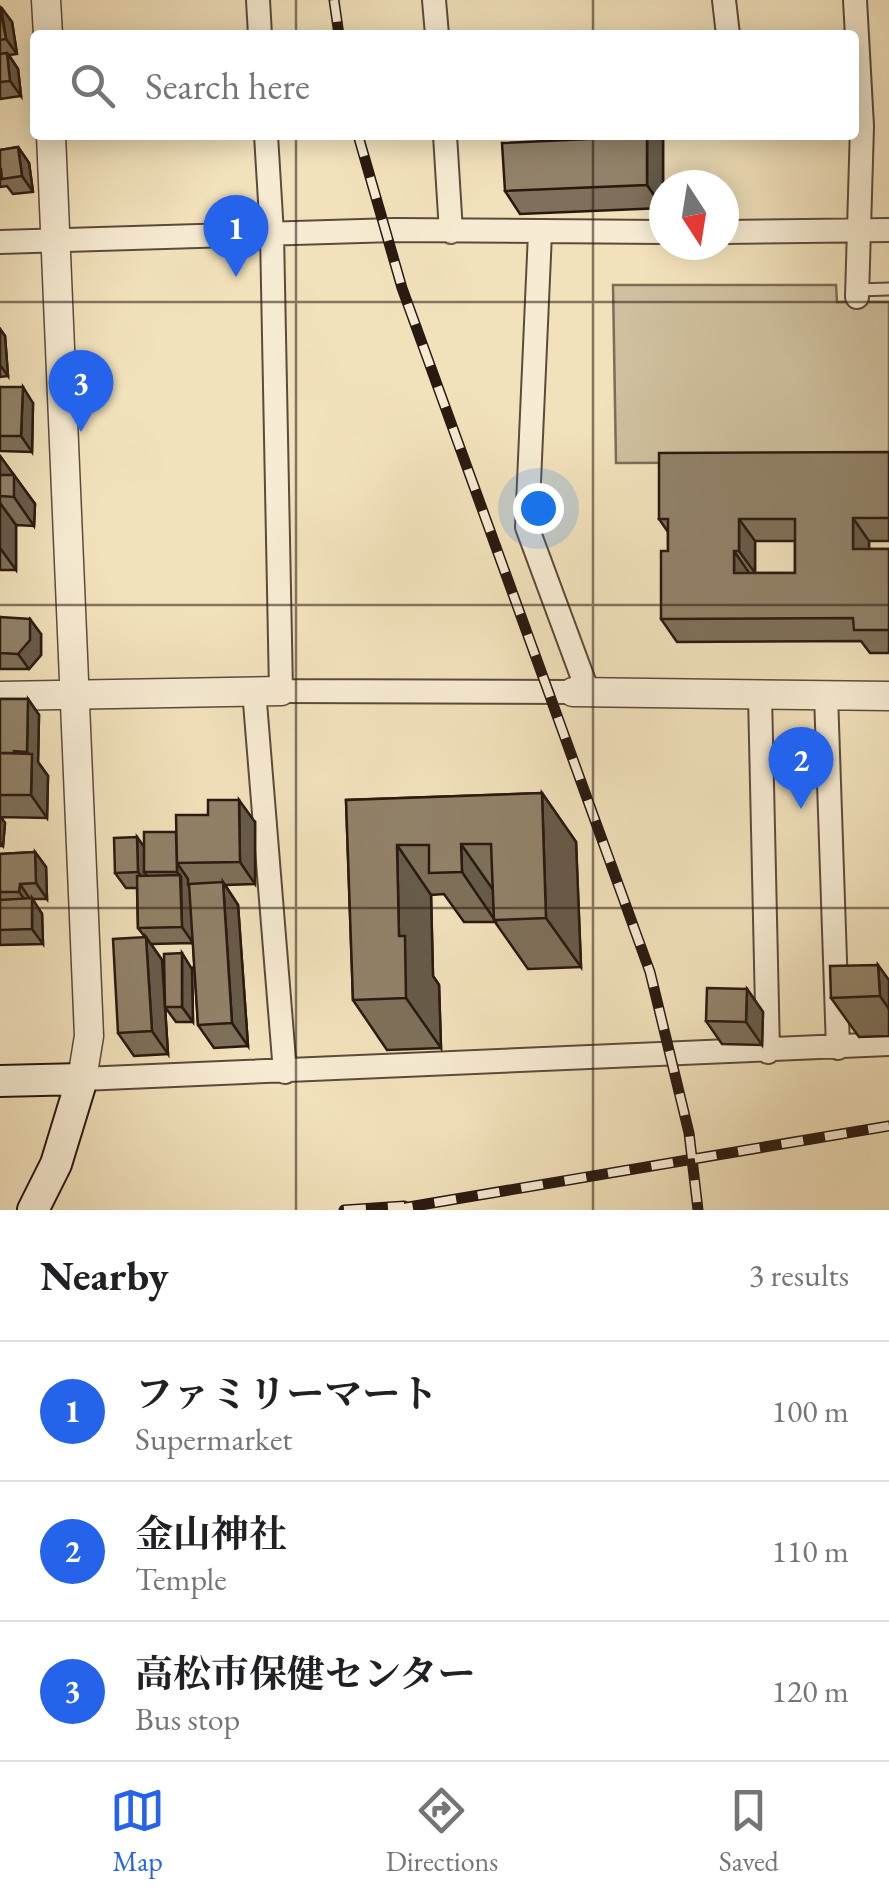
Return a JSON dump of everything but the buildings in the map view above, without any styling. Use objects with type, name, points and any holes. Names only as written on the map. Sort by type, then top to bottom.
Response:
[{"type":"main road","points":[[0,1081],[82,1080],[56,1164],[33,1210]]},
{"type":"street","points":[[46,0],[48,30]]},
{"type":"street","points":[[258,0],[260,30]]},
{"type":"street","points":[[434,0],[437,30]]},
{"type":"street","points":[[724,0],[727,30]]},
{"type":"street","points":[[855,0],[857,30]]},
{"type":"street","points":[[856,294],[862,126],[859,72]]},
{"type":"street","points":[[51,140],[89,1036],[82,1080],[889,1044]]},
{"type":"street","points":[[266,140],[272,234],[268,690],[284,1072]]},
{"type":"street","points":[[445,140],[451,232]]},
{"type":"street","points":[[739,232],[889,230]]},
{"type":"street","points":[[0,242],[272,234],[649,232]]},
{"type":"street","points":[[540,233],[528,527],[581,692]]},
{"type":"street","points":[[0,696],[268,690],[889,696]]},
{"type":"street","points":[[760,695],[768,1052]]},
{"type":"street","points":[[826,695],[838,1048]]},
{"type":"lane","points":[[856,294],[889,290]]},
{"type":"shaded area","points":[[613,285],[836,285],[837,302],[889,302],[889,462],[616,463]]},
{"type":"railway","points":[[334,0],[338,30]]},
{"type":"railway","points":[[359,140],[402,288],[650,972],[689,1133],[698,1210]]},
{"type":"railway","points":[[391,1210],[889,1126]]},
{"type":"railway","points":[[344,1210],[404,1206]]},
{"type":"place","name":"ファミリーマート","points":[[236,277]]},
{"type":"place","name":"高松市保健センター","points":[[81,432]]},
{"type":"place","name":"金山神社","points":[[801,809]]}]
